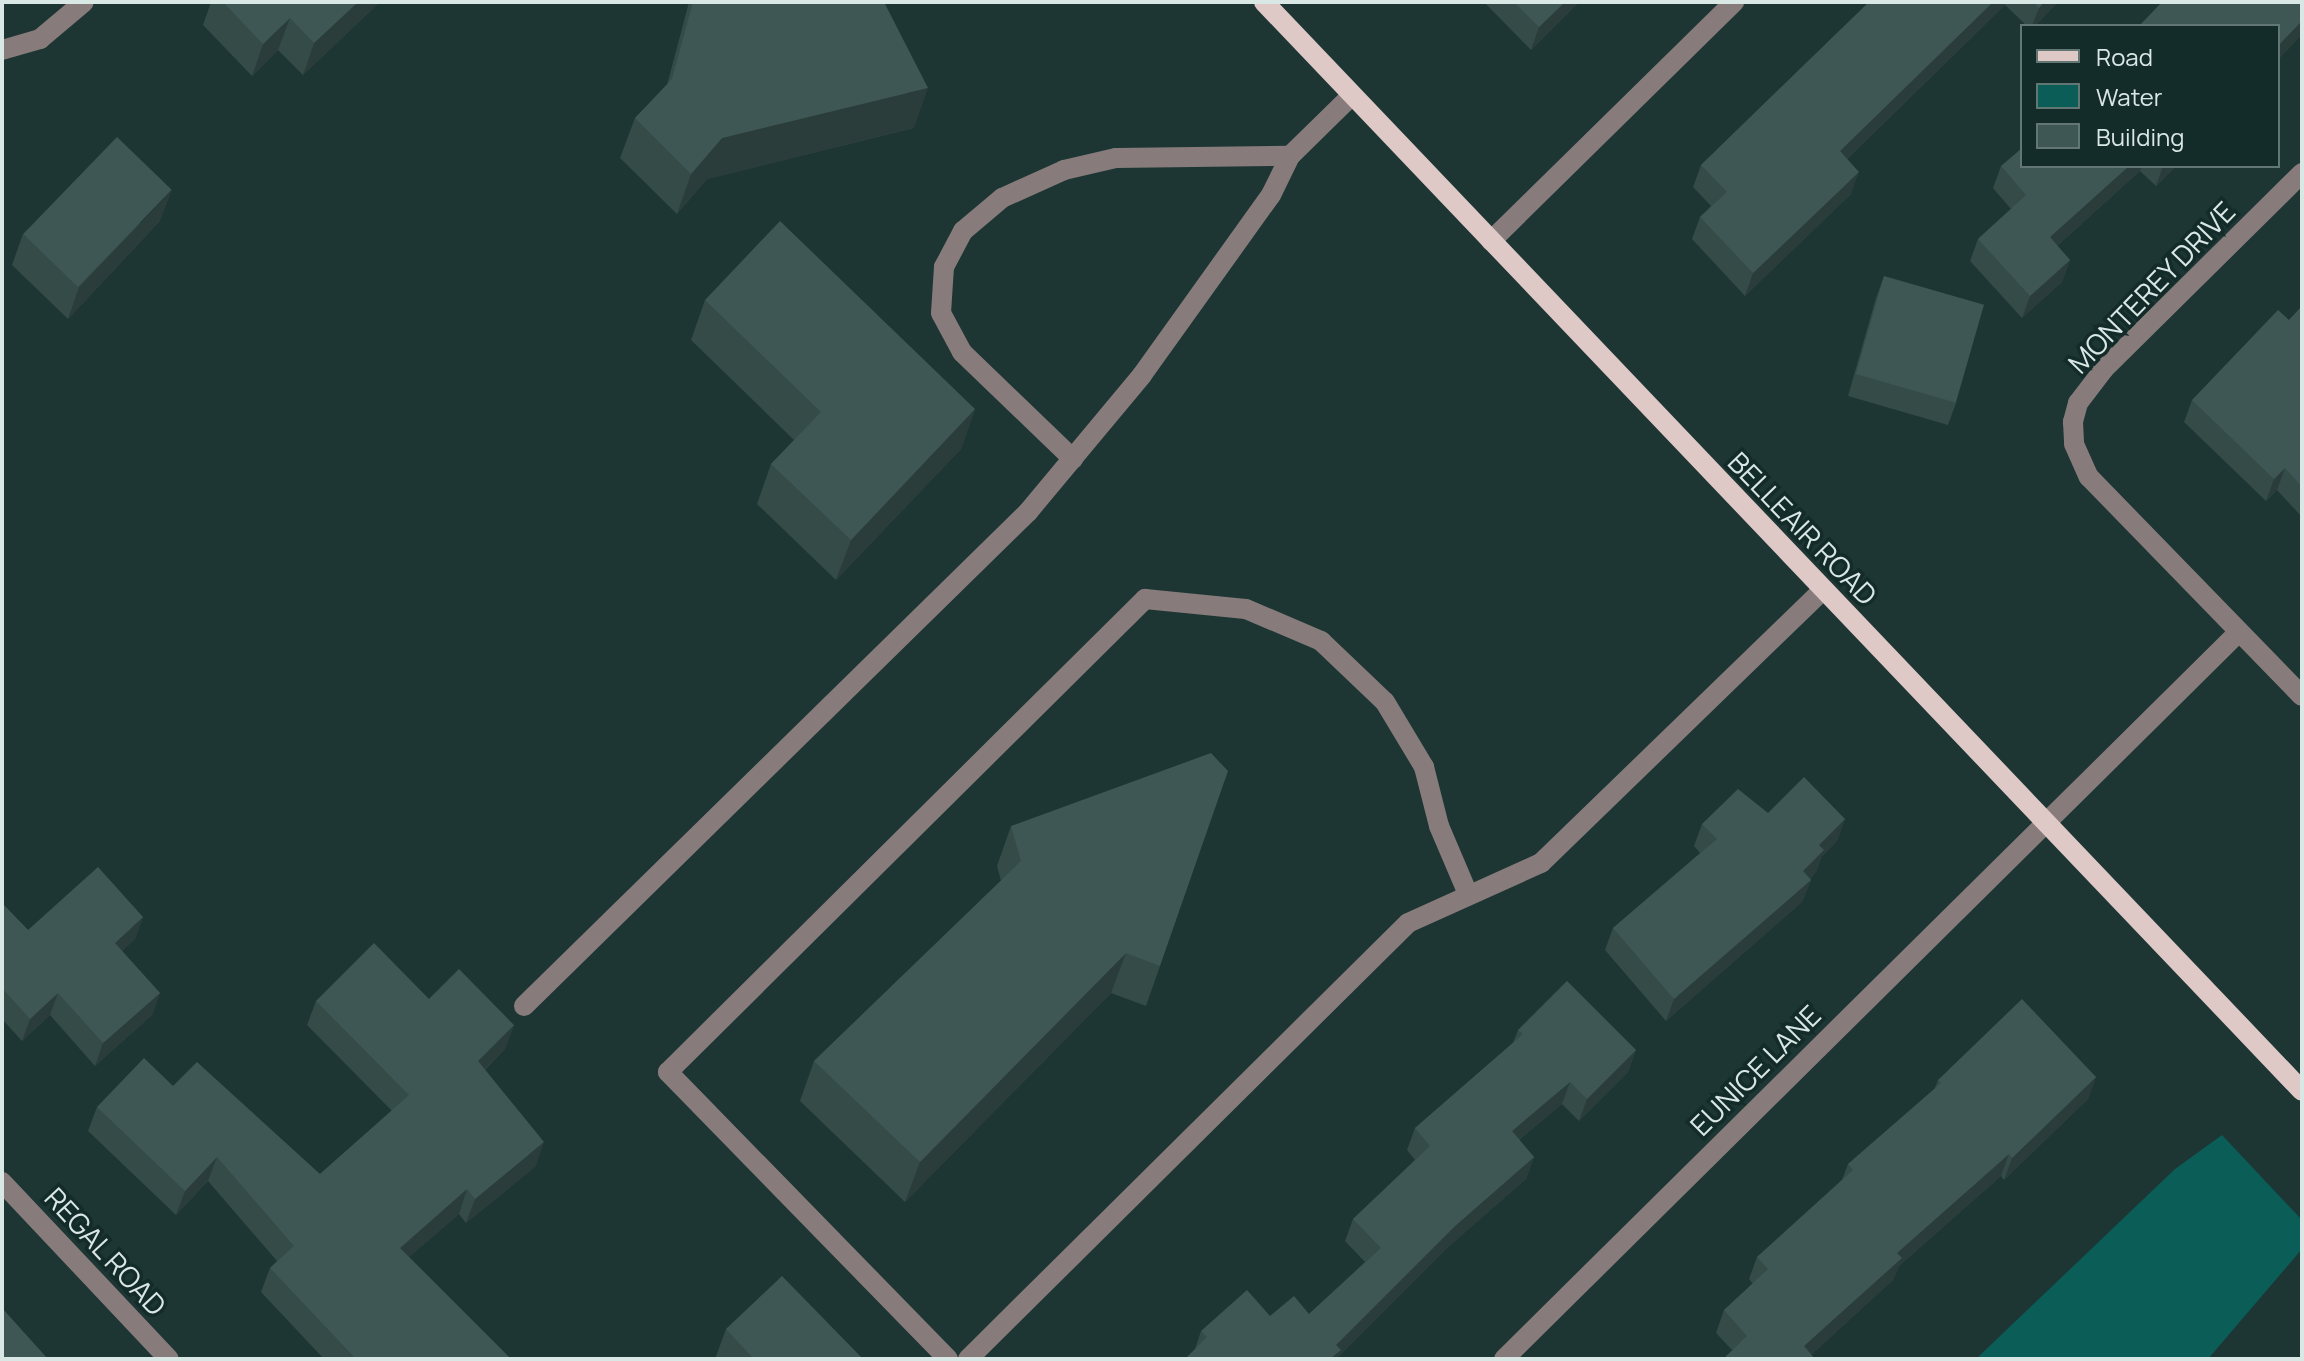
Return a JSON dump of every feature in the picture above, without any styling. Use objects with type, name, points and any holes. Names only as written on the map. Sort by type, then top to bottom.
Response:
[{"type":"main road","name":"BELLEAIR ROAD","points":[[1264,2],[2302,1091]]},
{"type":"street","points":[[2,50],[40,39],[84,2]]},
{"type":"street","points":[[1491,241],[1734,2]]},
{"type":"street","points":[[524,1006],[871,668],[1073,459],[1160,349],[1271,195],[1290,156],[1352,95]]},
{"type":"street","points":[[1073,459],[962,352],[941,313],[944,267],[963,231],[1002,198],[1064,170],[1116,158],[1290,156]]},
{"type":"street","name":"MONTEREY DRIVE","points":[[2302,173],[2104,369],[2078,403],[2073,422],[2074,444],[2089,477],[2302,696]]},
{"type":"street","points":[[968,1359],[1408,923],[1541,863],[1823,590]]},
{"type":"street","points":[[948,1359],[668,1072],[1145,599],[1246,609],[1321,641],[1385,702],[1424,767],[1439,826],[1468,894]]},
{"type":"street","points":[[2045,822],[2238,633]]},
{"type":"street","name":"EUNICE LANE","points":[[1504,1359],[2045,822]]},
{"type":"street","name":"REGAL ROAD","points":[[2,1182],[169,1359]]},
{"type":"water","points":[[2222,1135],[2302,1220],[2302,1249],[2208,1359],[1976,1359],[2175,1169]]},
{"type":"building","points":[[223,2],[358,2],[314,43],[290,18],[263,44]]},
{"type":"building","points":[[693,2],[884,2],[928,88],[722,138],[691,174],[635,118],[672,79]]},
{"type":"building","points":[[1514,2],[1565,2],[1539,27]]},
{"type":"building","points":[[1869,2],[1993,2],[1840,151],[1859,172],[1753,273],[1700,217],[1727,192],[1701,165]]},
{"type":"building","points":[[2162,2],[2302,2],[2302,21],[2280,44],[2280,24],[2141,24]]},
{"type":"building","points":[[117,137],[172,190],[78,287],[23,234]]},
{"type":"building","points":[[2020,150],[2020,168],[2127,168],[2050,237],[2070,260],[2030,296],[1978,239],[2026,195],[2001,166]]},
{"type":"building","points":[[780,221],[975,409],[851,540],[771,464],[821,412],[705,300]]},
{"type":"building","points":[[1884,276],[1984,305],[1956,403],[1856,374]]},
{"type":"building","points":[[2302,306],[2302,487],[2285,468],[2274,479],[2192,400],[2278,310],[2289,320]]},
{"type":"building","points":[[1211,753],[1228,771],[1160,966],[1126,953],[920,1162],[814,1061],[1021,861],[1011,826]]},
{"type":"building","points":[[1804,777],[1845,819],[1819,845],[1824,850],[1803,871],[1811,880],[1674,999],[1613,928],[1717,839],[1702,824],[1738,789],[1768,813]]},
{"type":"building","points":[[98,867],[143,917],[115,943],[160,993],[103,1043],[58,993],[30,1019],[2,988],[2,903],[28,930]]},
{"type":"building","points":[[374,943],[429,999],[459,969],[514,1025],[478,1061],[544,1142],[475,1199],[467,1189],[400,1248],[511,1359],[356,1359],[270,1268],[294,1246],[217,1157],[185,1191],[97,1107],[144,1058],[173,1086],[197,1062],[320,1174],[409,1095],[316,1001]]},
{"type":"building","points":[[1567,981],[1636,1050],[1587,1099],[1570,1082],[1512,1131],[1534,1157],[1455,1226],[1336,1345],[1341,1350],[1330,1359],[1185,1359],[1207,1337],[1201,1331],[1247,1290],[1270,1316],[1294,1296],[1309,1314],[1381,1248],[1353,1219],[1430,1146],[1415,1128],[1523,1034],[1518,1030]]},
{"type":"building","points":[[2022,999],[2096,1077],[2012,1158],[2009,1154],[1897,1253],[1902,1258],[1804,1346],[1815,1359],[1723,1359],[1747,1336],[1724,1310],[1768,1269],[1757,1257],[1853,1170],[1848,1164],[1941,1083],[1938,1080]]},
{"type":"building","points":[[782,1276],[863,1359],[750,1359],[752,1357],[726,1329]]},
{"type":"building","points":[[2,1308],[48,1359],[2,1359]]}]
